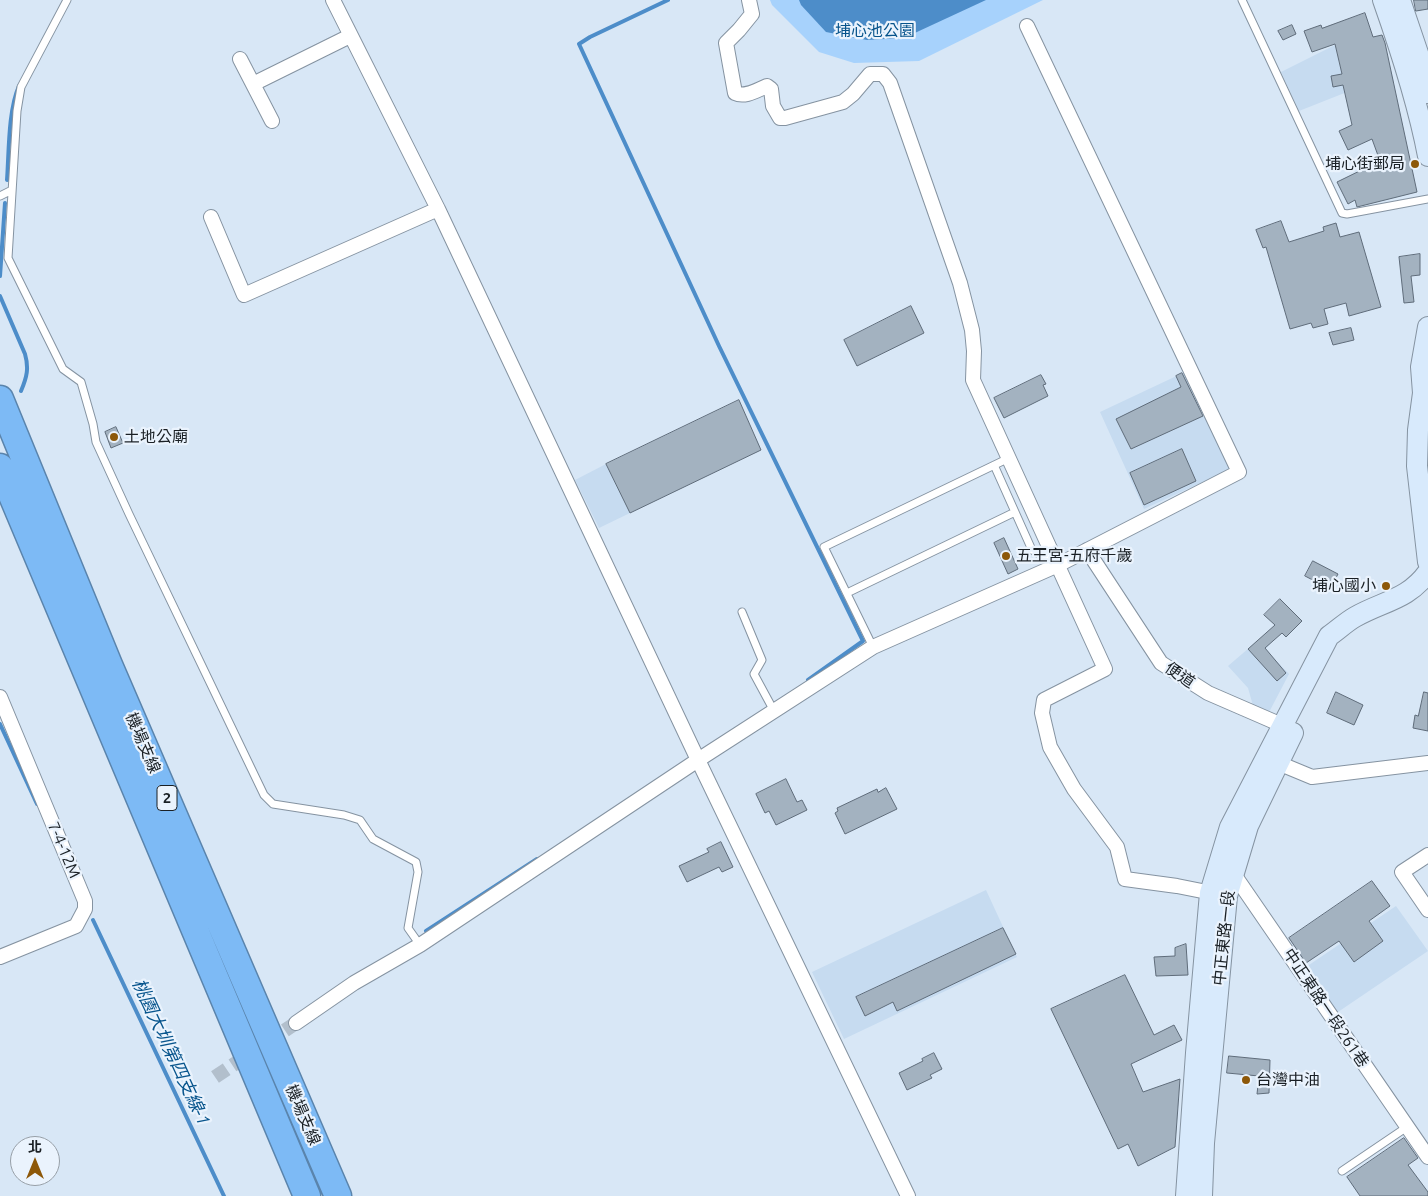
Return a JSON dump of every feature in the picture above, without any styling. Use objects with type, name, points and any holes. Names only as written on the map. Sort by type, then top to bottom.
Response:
[{"type":"highway","name":"機場支線","points":[[0,398],[109,665],[338,1196]]},
{"type":"highway","name":"機場支線","points":[[0,467],[307,1196]]},
{"type":"main road","points":[[1384,0],[1399,44],[1423,130],[1428,156]]},
{"type":"main road","points":[[1400,0],[1424,59],[1428,93]]},
{"type":"main road","points":[[1428,327],[1421,367],[1427,389],[1418,430],[1417,466],[1428,562]]},
{"type":"main road","points":[[1354,617],[1406,594],[1420,583],[1428,572]]},
{"type":"main road","name":"中正東路一段","points":[[1288,728],[1354,617]]},
{"type":"main road","name":"中正東路一段","points":[[1186,1196],[1196,1053],[1230,827],[1272,761],[1329,636],[1354,617]]},
{"type":"main road","name":"中正東路一段","points":[[1202,1196],[1219,894]]},
{"type":"street","points":[[333,0],[438,210],[698,760],[908,1196]]},
{"type":"street","points":[[749,0],[752,14],[726,43],[735,93],[737,95],[743,95],[767,86],[771,89],[773,106],[780,118],[785,118],[843,102],[853,94],[870,74],[883,74],[890,83],[960,283],[972,330],[974,351],[972,380],[1105,669],[1044,700],[1042,713],[1050,747],[1074,789],[1117,847],[1125,879],[1219,894]]},
{"type":"street","points":[[296,1023],[354,983],[420,946],[698,760],[873,647],[1058,565],[1239,472],[1026,26]]},
{"type":"street","points":[[253,84],[350,36]]},
{"type":"street","points":[[240,59],[272,121]]},
{"type":"street","points":[[211,217],[244,294],[438,210]]},
{"type":"street","name":"便道","points":[[1087,550],[1161,663],[1208,693],[1288,728]]},
{"type":"street","name":"7-4-12M","points":[[0,697],[85,901],[85,909],[76,926],[0,957]]},
{"type":"street","points":[[1272,761],[1312,777],[1428,763]]},
{"type":"street","points":[[1428,855],[1402,872],[1428,910]]},
{"type":"street","name":"中正東路一段261巷","points":[[1225,870],[1428,1157]]},
{"type":"lane","points":[[67,0],[21,86],[17,111],[8,258],[62,369],[81,382],[96,442],[264,795],[273,804],[344,815],[360,820],[373,839],[416,862],[418,872],[408,928],[420,946]]},
{"type":"lane","points":[[1242,0],[1342,213],[1347,214],[1428,199]]},
{"type":"lane","points":[[0,196],[12,190]]},
{"type":"lane","points":[[873,647],[824,547],[1009,458]]},
{"type":"lane","points":[[994,466],[1032,550],[1058,565]]},
{"type":"lane","points":[[847,593],[1015,512]]},
{"type":"lane","points":[[742,612],[762,660],[754,674],[774,711]]},
{"type":"lane","points":[[1342,1171],[1407,1127]]},
{"type":"shaded area","points":[[799,0],[986,0],[904,38],[867,40],[826,32],[801,5]]},
{"type":"shaded area","points":[[1335,45],[1342,73],[1389,63],[1394,82],[1347,92],[1299,111],[1281,72]]},
{"type":"shaded area","points":[[1185,372],[1233,468],[1144,509],[1100,412]]},
{"type":"shaded area","points":[[606,464],[630,513],[599,528],[575,480]]},
{"type":"shaded area","points":[[1263,636],[1270,644],[1265,649],[1289,674],[1266,718],[1254,709],[1248,688],[1228,666]]},
{"type":"shaded area","points":[[986,890],[1017,957],[844,1039],[812,972]]},
{"type":"shaded area","points":[[1396,906],[1428,951],[1338,1012],[1306,967]]},
{"type":"green space","name":"埔心池公園","points":[[770,0],[1043,0],[919,61],[854,63],[819,52],[772,5]]},
{"type":"building","points":[[1414,0],[1428,0],[1428,9],[1416,11]]},
{"type":"building","points":[[1365,13],[1373,37],[1382,35],[1385,43],[1417,192],[1357,207],[1355,200],[1348,204],[1337,182],[1380,161],[1372,139],[1348,150],[1339,131],[1352,125],[1343,85],[1333,87],[1331,76],[1342,74],[1335,44],[1312,52],[1304,31],[1321,25],[1322,28]]},
{"type":"building","points":[[1292,25],[1296,34],[1283,40],[1278,31]]},
{"type":"building","points":[[1281,221],[1289,242],[1324,231],[1323,227],[1336,223],[1340,237],[1359,232],[1381,307],[1349,316],[1346,303],[1324,309],[1328,324],[1313,328],[1311,323],[1290,329],[1266,247],[1263,248],[1256,230]]},
{"type":"building","points":[[1420,254],[1420,275],[1411,276],[1414,302],[1404,303],[1399,257]]},
{"type":"building","points":[[911,306],[924,333],[857,366],[844,340]]},
{"type":"building","points":[[1351,328],[1354,340],[1333,345],[1329,333]]},
{"type":"building","points":[[1182,373],[1203,416],[1131,449],[1116,419],[1181,387],[1176,376]]},
{"type":"building","points":[[1041,375],[1046,384],[1043,385],[1048,396],[1004,418],[994,398]]},
{"type":"building","points":[[739,400],[761,450],[630,513],[606,464]]},
{"type":"building","name":"土地公廟","points":[[116,427],[123,443],[111,448],[105,432]]},
{"type":"building","points":[[1182,449],[1196,481],[1144,505],[1130,473]]},
{"type":"building","name":"五王宮-五府千歲","points":[[1004,538],[1018,569],[1008,574],[994,543]]},
{"type":"building","points":[[1313,561],[1338,574],[1330,589],[1305,576]]},
{"type":"building","points":[[1280,599],[1302,621],[1286,637],[1282,633],[1265,648],[1286,673],[1277,681],[1248,649],[1275,625],[1264,615]]},
{"type":"building","points":[[1336,692],[1363,705],[1354,725],[1327,713]]},
{"type":"building","points":[[1424,692],[1428,693],[1428,731],[1413,728],[1415,715],[1418,716]]},
{"type":"building","points":[[786,779],[797,802],[802,800],[807,810],[776,825],[769,811],[765,813],[756,794]]},
{"type":"building","points":[[886,788],[897,809],[845,834],[835,813],[838,811],[837,808],[877,789],[878,792]]},
{"type":"building","points":[[721,842],[733,867],[722,872],[719,867],[687,882],[679,866],[709,852],[707,849]]},
{"type":"building","points":[[1372,881],[1390,906],[1369,921],[1383,941],[1354,962],[1339,941],[1306,963],[1289,938]]},
{"type":"building","points":[[1003,928],[1016,954],[897,1011],[893,1002],[865,1016],[856,997]]},
{"type":"building","points":[[1186,944],[1188,975],[1156,976],[1154,957],[1175,956],[1175,948]]},
{"type":"building","points":[[1125,975],[1154,1035],[1174,1025],[1182,1040],[1131,1064],[1143,1092],[1180,1079],[1175,1147],[1138,1166],[1128,1144],[1118,1149],[1051,1009]]},
{"type":"building","points":[[934,1053],[942,1069],[930,1075],[932,1078],[907,1090],[899,1073]]},
{"type":"building","points":[[1229,1056],[1270,1060],[1269,1093],[1257,1094],[1259,1076],[1227,1073]]},
{"type":"building","points":[[1404,1138],[1418,1158],[1408,1165],[1428,1192],[1428,1196],[1360,1196],[1347,1177]]},
{"type":"waterway","points":[[668,0],[579,44],[719,346],[863,641],[808,680]]},
{"type":"waterway","name":"桃園大圳第四支線-1","points":[[7,180],[11,119],[15,96],[19,86]]},
{"type":"waterway","name":"桃園大圳第四支線-1","points":[[0,276],[5,203]]},
{"type":"waterway","name":"桃園大圳第四支線-1","points":[[0,296],[25,354],[27,372],[21,391]]},
{"type":"waterway","name":"桃園大圳第四支線-1","points":[[0,724],[37,804]]},
{"type":"waterway","points":[[426,931],[537,859]]},
{"type":"waterway","name":"桃園大圳第四支線-1","points":[[93,920],[224,1196]]},
{"type":"tunnel","points":[[215,1077],[296,1023]]},
{"type":"place","name":"埔心街郵局","points":[[1415,164]]},
{"type":"place","name":"土地公廟","points":[[114,437]]},
{"type":"place","name":"五王宮-五府千歲","points":[[1006,556]]},
{"type":"place","name":"埔心國小","points":[[1386,586]]},
{"type":"place","name":"台灣中油","points":[[1246,1080]]}]
